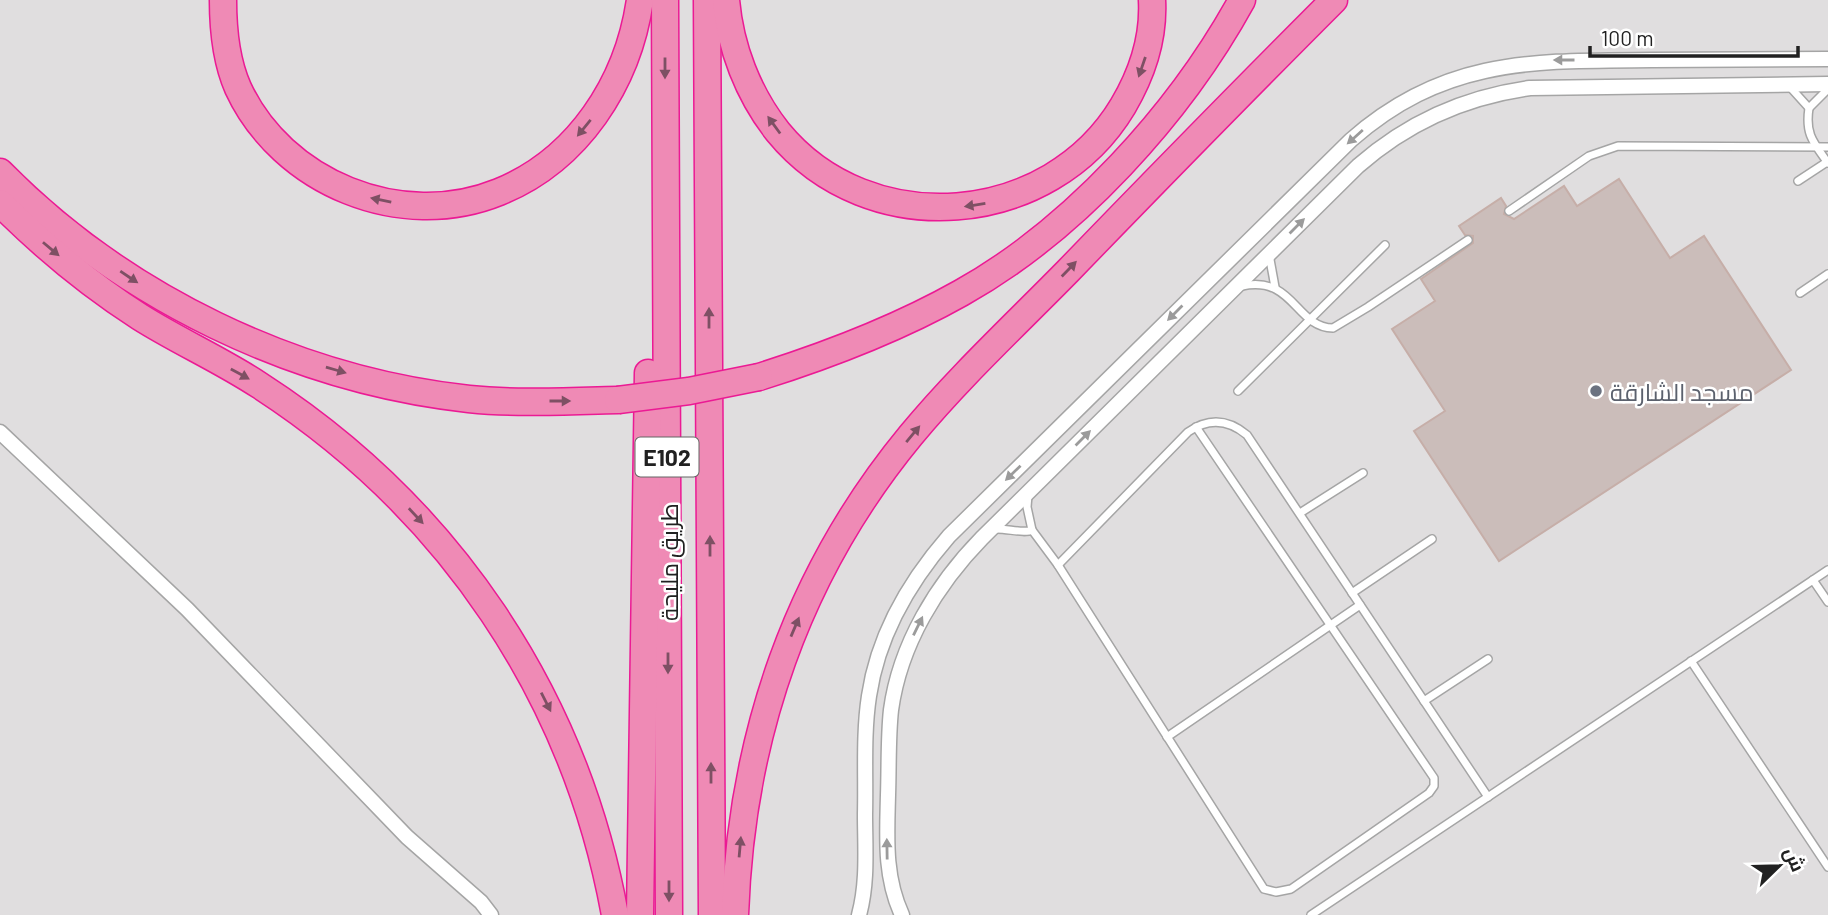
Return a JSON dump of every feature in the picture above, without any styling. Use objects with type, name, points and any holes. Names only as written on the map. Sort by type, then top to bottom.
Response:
[{"type":"highway","points":[[223,0],[225,42],[237,86],[263,129],[279,147],[319,178],[341,189],[389,202],[432,206],[476,200],[516,184],[557,157],[576,138],[608,94],[621,70],[630,45],[640,0]]},
{"type":"highway","name":"طريق مليحة","points":[[664,0],[669,915]]},
{"type":"highway","name":"طريق مليحة","points":[[707,0],[712,915]]},
{"type":"highway","points":[[726,0],[735,50],[746,79],[778,132],[800,154],[825,172],[871,195],[911,206],[942,208],[973,206],[1003,199],[1032,188],[1080,157],[1103,134],[1133,89],[1144,63],[1150,36],[1152,0]]},
{"type":"highway","points":[[0,172],[56,223],[142,286],[231,332],[277,351],[372,380],[470,399],[618,400],[689,391],[759,377],[825,355],[914,318],[963,292],[1025,250],[1083,202],[1136,149],[1184,91],[1242,0]]},
{"type":"highway","points":[[735,915],[736,881],[747,786],[771,693],[806,601],[854,514],[881,473],[944,397],[1334,0]]},
{"type":"highway","points":[[640,915],[650,283],[665,152]]},
{"type":"highway","points":[[0,203],[56,253],[138,316],[258,384],[321,429],[380,480],[434,535],[519,651],[549,709],[576,770],[594,822],[606,864],[615,915]]},
{"type":"street","points":[[859,915],[865,875],[866,732],[869,696],[882,645],[906,594],[933,554],[949,536],[1368,125],[1405,100],[1454,79],[1503,66],[1550,61],[1828,59]]},
{"type":"street","points":[[1759,85],[1761,60]]},
{"type":"street","points":[[902,915],[892,890],[886,853],[891,710],[908,650],[926,611],[951,572],[990,530],[1358,166],[1424,119],[1462,103],[1496,93],[1530,88],[1828,86]]},
{"type":"street","points":[[1259,230],[1274,250]]},
{"type":"street","points":[[1199,290],[1217,305]]},
{"type":"street","points":[[0,432],[187,609],[374,805],[481,902],[491,915]]},
{"type":"lane","points":[[1787,85],[1809,108]]},
{"type":"lane","points":[[1798,181],[1828,162],[1808,132],[1809,108],[1828,86]]},
{"type":"lane","points":[[1509,211],[1589,156],[1618,146],[1828,147]]},
{"type":"lane","points":[[1238,287],[1252,284],[1275,287],[1311,319],[1321,326],[1333,328],[1468,240]]},
{"type":"lane","points":[[1238,391],[1385,246]]},
{"type":"lane","points":[[1274,250],[1275,287]]},
{"type":"lane","points":[[1800,293],[1828,274]]},
{"type":"lane","points":[[1058,565],[1188,432],[1216,422],[1241,429],[1300,513],[1488,797]]},
{"type":"lane","points":[[1029,491],[1027,507],[1032,530],[1058,565],[1264,889],[1276,892],[1291,889],[1429,793],[1435,782],[1433,774],[1196,427]]},
{"type":"lane","points":[[1300,513],[1363,473]]},
{"type":"lane","points":[[990,530],[1032,530]]},
{"type":"lane","points":[[1352,593],[1433,539]]},
{"type":"lane","points":[[1311,915],[1828,570]]},
{"type":"lane","points":[[1813,580],[1828,602]]},
{"type":"lane","points":[[1167,737],[1360,605]]},
{"type":"lane","points":[[1424,701],[1488,659]]},
{"type":"lane","points":[[1691,661],[1828,867]]},
{"type":"shaded area","points":[[0,0],[1828,0],[1828,915],[0,915]]},
{"type":"building","name":"مسجد الشارقة","points":[[1619,179],[1670,258],[1704,236],[1791,370],[1499,561],[1414,431],[1445,411],[1392,329],[1435,301],[1421,279],[1473,243],[1473,236],[1465,235],[1459,226],[1501,198],[1506,206],[1504,214],[1514,219],[1564,186],[1577,206]]},
{"type":"place","name":"مسجد الشارقة","points":[[1596,391]]}]
